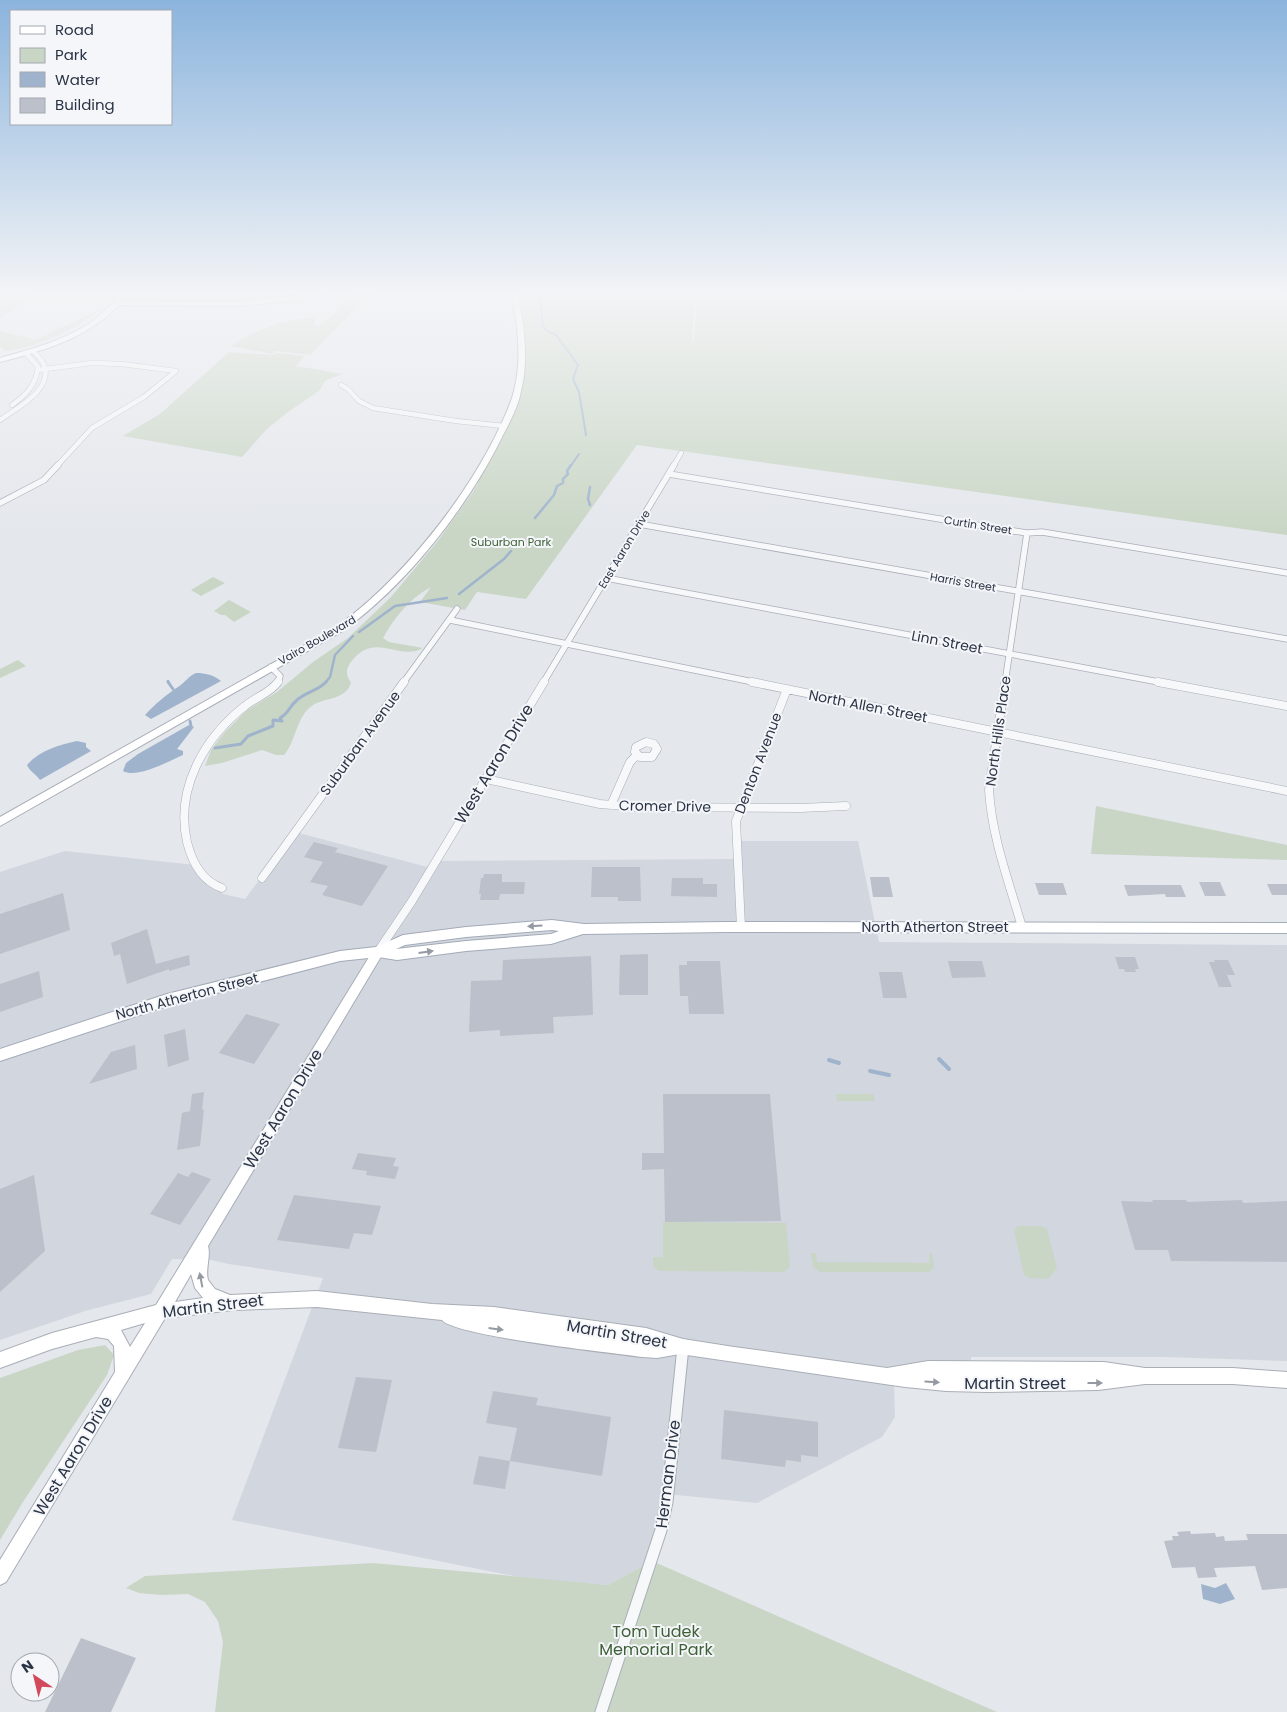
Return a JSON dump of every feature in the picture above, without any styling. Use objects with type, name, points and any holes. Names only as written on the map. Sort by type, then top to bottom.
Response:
[{"type":"main road","name":"North Atherton Street","points":[[0,1054],[167,1000],[340,956],[378,952],[397,956],[466,946],[551,938],[584,929],[741,927],[1287,928]]},
{"type":"street","points":[[0,414],[33,387],[38,373]]},
{"type":"street","points":[[0,420],[39,390],[46,377],[46,373]]},
{"type":"street","points":[[0,503],[44,480],[92,428],[144,397],[174,373]]},
{"type":"street","name":"Vairo Boulevard","points":[[0,822],[344,626],[370,607],[382,596],[464,498],[480,473],[504,426],[517,393],[520,373]]},
{"type":"street","points":[[341,385],[348,389],[359,401],[373,408],[456,421],[504,426]]},
{"type":"street","name":"East Aaron Drive","points":[[566,644],[681,453]]},
{"type":"street","name":"Curtin Street","points":[[669,474],[1027,533],[1042,532],[1287,573]]},
{"type":"street","points":[[0,497],[6,500]]},
{"type":"street","name":"Harris Street","points":[[639,524],[1287,639]]},
{"type":"street","name":"North Hills Place","points":[[1022,927],[1001,854],[989,804],[989,790],[1027,533]]},
{"type":"street","name":"Linn Street","points":[[606,578],[1287,706]]},
{"type":"street","name":"Suburban Avenue","points":[[262,878],[457,609]]},
{"type":"street","name":"North Allen Street","points":[[450,620],[1287,791]]},
{"type":"street","name":"West Aaron Drive","points":[[0,1576],[378,952],[412,901],[566,644]]},
{"type":"street","points":[[222,888],[213,886],[207,881],[195,865],[185,830],[185,799],[190,779],[201,754],[210,741],[239,712],[278,683],[280,676],[271,667]]},
{"type":"street","name":"Denton Avenue","points":[[741,927],[735,835],[736,821],[786,689]]},
{"type":"street","points":[[612,805],[630,762],[637,755]]},
{"type":"street","name":"Cromer Drive","points":[[486,779],[612,805],[636,807],[800,808],[846,806]]},
{"type":"street","points":[[206,1237],[199,1260],[202,1287],[212,1296],[233,1302]]},
{"type":"street","name":"Martin Street","points":[[0,1360],[52,1341],[161,1311],[233,1302],[317,1299],[432,1312],[488,1328],[642,1349],[657,1350],[683,1347],[884,1375],[916,1382],[973,1384],[1106,1383],[1145,1376],[1233,1376],[1287,1380]]},
{"type":"street","points":[[90,1330],[112,1332],[122,1343],[124,1357],[121,1377]]},
{"type":"street","name":"Herman Drive","points":[[600,1712],[661,1530],[667,1502],[683,1347]]},
{"type":"shaded area","points":[[295,832],[431,868],[436,861],[735,859],[735,841],[858,841],[879,942],[1287,945],[1287,1361],[1165,1357],[971,1357],[972,1386],[894,1386],[895,1417],[882,1437],[757,1503],[667,1494],[652,1561],[608,1585],[524,1578],[232,1520],[323,1278],[211,1260],[172,1259],[151,1294],[85,1311],[0,1340],[0,872],[65,851],[195,865],[223,894],[245,899]]},
{"type":"green space","points":[[206,373],[342,374],[325,381],[320,390],[267,429],[242,457],[123,436],[160,414]]},
{"type":"green space","name":"Suburban Park","points":[[519,373],[1287,373],[1287,535],[637,445],[526,599],[477,592],[465,610],[420,602],[431,587],[403,609],[383,638],[389,642],[423,648],[405,652],[378,647],[369,648],[360,653],[351,662],[347,670],[351,683],[348,688],[340,695],[318,702],[307,710],[284,755],[276,755],[262,750],[222,763],[205,766],[211,750],[224,733],[246,711],[277,692],[313,662],[348,638],[391,597],[437,542],[478,483],[473,482],[502,428],[519,383]]},
{"type":"green space","points":[[213,577],[225,583],[201,596],[191,590]]},
{"type":"green space","points":[[229,600],[251,612],[234,622],[225,615],[214,611]]},
{"type":"green space","points":[[18,660],[26,666],[0,678],[0,669]]},
{"type":"green space","points":[[1096,806],[1287,845],[1287,860],[1091,854]]},
{"type":"green space","points":[[836,1094],[873,1094],[875,1101],[837,1101]]},
{"type":"green space","points":[[663,1222],[786,1223],[790,1267],[784,1272],[659,1271],[653,1266],[653,1257],[663,1257]]},
{"type":"green space","points":[[1018,1226],[1041,1226],[1047,1229],[1057,1268],[1048,1279],[1029,1278],[1024,1275],[1014,1230]]},
{"type":"green space","points":[[811,1253],[816,1253],[817,1262],[930,1263],[929,1253],[932,1254],[934,1267],[929,1272],[820,1272],[813,1267]]},
{"type":"green space","points":[[105,1345],[114,1355],[107,1375],[0,1540],[0,1378],[78,1350]]},
{"type":"green space","name":"Tom Tudek Memorial Park","points":[[652,1561],[997,1712],[215,1712],[223,1642],[218,1621],[205,1602],[188,1594],[161,1595],[139,1593],[126,1588],[145,1576],[373,1563],[608,1585]]},
{"type":"water","points":[[196,673],[203,673],[221,681],[151,719],[145,715],[169,693]]},
{"type":"water","points":[[189,725],[194,727],[177,749],[183,751],[183,755],[144,771],[129,773],[123,771],[126,763],[138,754]]},
{"type":"water","points":[[77,741],[86,743],[86,747],[91,751],[40,780],[28,767],[27,765],[38,755],[57,746]]},
{"type":"water","points":[[1226,1583],[1235,1599],[1220,1604],[1203,1599],[1201,1584],[1215,1588]]},
{"type":"building","points":[[314,842],[338,848],[335,852],[388,866],[362,906],[322,895],[328,886],[310,882],[323,862],[304,857]]},
{"type":"building","points":[[592,867],[640,867],[641,901],[618,901],[618,897],[591,897]]},
{"type":"building","points":[[484,874],[502,874],[502,882],[525,882],[524,894],[500,894],[499,900],[480,900],[481,878],[483,878]]},
{"type":"building","points":[[870,877],[889,877],[893,897],[873,897]]},
{"type":"building","points":[[672,878],[703,878],[703,884],[717,884],[717,897],[671,896]]},
{"type":"building","points":[[1199,882],[1220,882],[1226,896],[1205,896]]},
{"type":"building","points":[[1035,883],[1063,883],[1067,895],[1039,895]]},
{"type":"building","points":[[1267,884],[1287,884],[1287,895],[1272,895]]},
{"type":"building","points":[[1124,885],[1181,885],[1186,897],[1166,897],[1165,894],[1128,896]]},
{"type":"building","points":[[63,893],[70,930],[0,954],[0,914]]},
{"type":"building","points":[[147,929],[156,964],[189,955],[190,965],[169,971],[169,969],[127,984],[120,954],[114,956],[111,943]]},
{"type":"building","points":[[648,954],[648,995],[619,995],[620,955]]},
{"type":"building","points":[[591,956],[593,1015],[553,1017],[554,1033],[500,1036],[500,1030],[469,1032],[471,981],[502,980],[503,960]]},
{"type":"building","points":[[1115,957],[1135,957],[1139,969],[1135,969],[1136,972],[1125,972],[1124,969],[1119,969]]},
{"type":"building","points":[[1214,960],[1228,960],[1235,975],[1227,975],[1232,987],[1219,987],[1209,962],[1215,962]]},
{"type":"building","points":[[687,961],[720,961],[724,1014],[689,1014],[688,996],[680,996],[679,965],[687,965]]},
{"type":"building","points":[[948,961],[982,961],[986,977],[952,978]]},
{"type":"building","points":[[39,971],[43,997],[0,1012],[0,984]]},
{"type":"building","points":[[879,972],[902,972],[907,998],[883,998]]},
{"type":"building","points":[[246,1014],[280,1024],[254,1064],[219,1053]]},
{"type":"building","points":[[185,1029],[189,1060],[168,1067],[164,1035]]},
{"type":"building","points":[[135,1045],[137,1069],[89,1084],[111,1052]]},
{"type":"building","points":[[204,1092],[200,1146],[177,1150],[182,1113],[190,1111],[192,1094]]},
{"type":"building","points":[[663,1094],[770,1094],[781,1221],[665,1222],[664,1169],[642,1170],[642,1153],[664,1153]]},
{"type":"building","points":[[358,1153],[396,1158],[393,1166],[399,1167],[395,1179],[366,1175],[367,1171],[352,1169]]},
{"type":"building","points":[[192,1172],[211,1179],[180,1225],[150,1214],[178,1173],[188,1177]]},
{"type":"building","points":[[34,1175],[45,1251],[0,1292],[0,1189]]},
{"type":"building","points":[[294,1195],[381,1206],[372,1235],[354,1233],[349,1249],[277,1240]]},
{"type":"building","points":[[1152,1200],[1186,1200],[1187,1202],[1242,1200],[1243,1203],[1287,1201],[1287,1262],[1171,1261],[1168,1250],[1135,1250],[1121,1201],[1153,1202]]},
{"type":"building","points":[[356,1377],[392,1380],[376,1452],[338,1448]]},
{"type":"building","points":[[493,1391],[538,1398],[536,1405],[611,1417],[602,1476],[510,1461],[517,1428],[486,1423]]},
{"type":"building","points":[[724,1410],[818,1422],[818,1457],[801,1455],[801,1462],[786,1460],[785,1467],[721,1459]]},
{"type":"building","points":[[479,1456],[510,1461],[505,1489],[473,1484]]},
{"type":"building","points":[[1190,1531],[1191,1534],[1215,1533],[1216,1537],[1224,1536],[1225,1541],[1248,1540],[1246,1534],[1287,1534],[1287,1588],[1262,1590],[1255,1566],[1214,1568],[1217,1577],[1198,1578],[1195,1567],[1172,1568],[1164,1541],[1173,1540],[1172,1536],[1179,1536],[1177,1532]]},
{"type":"building","points":[[81,1638],[136,1658],[111,1712],[45,1712],[50,1702],[60,1702],[60,1681]]},
{"type":"waterway","points":[[575,373],[573,379],[579,392],[586,435]]},
{"type":"waterway","points":[[570,467],[579,454]]},
{"type":"waterway","points":[[535,518],[554,495],[557,486],[563,483],[563,479],[568,474],[567,471],[571,465]]},
{"type":"waterway","points":[[590,487],[588,499],[590,505]]},
{"type":"waterway","points":[[459,594],[504,559],[511,551]]},
{"type":"waterway","points":[[359,632],[395,606],[447,598]]},
{"type":"waterway","points":[[325,682],[330,677],[335,655],[353,636]]},
{"type":"waterway","points":[[168,682],[173,689]]},
{"type":"waterway","points":[[215,748],[241,744],[248,736],[273,726],[273,720],[282,721],[280,718],[296,701],[325,682]]},
{"type":"waterway","points":[[190,721],[191,726]]},
{"type":"waterway","points":[[939,1059],[949,1069]]},
{"type":"waterway","points":[[829,1060],[839,1063]]},
{"type":"waterway","points":[[870,1071],[889,1075]]}]
